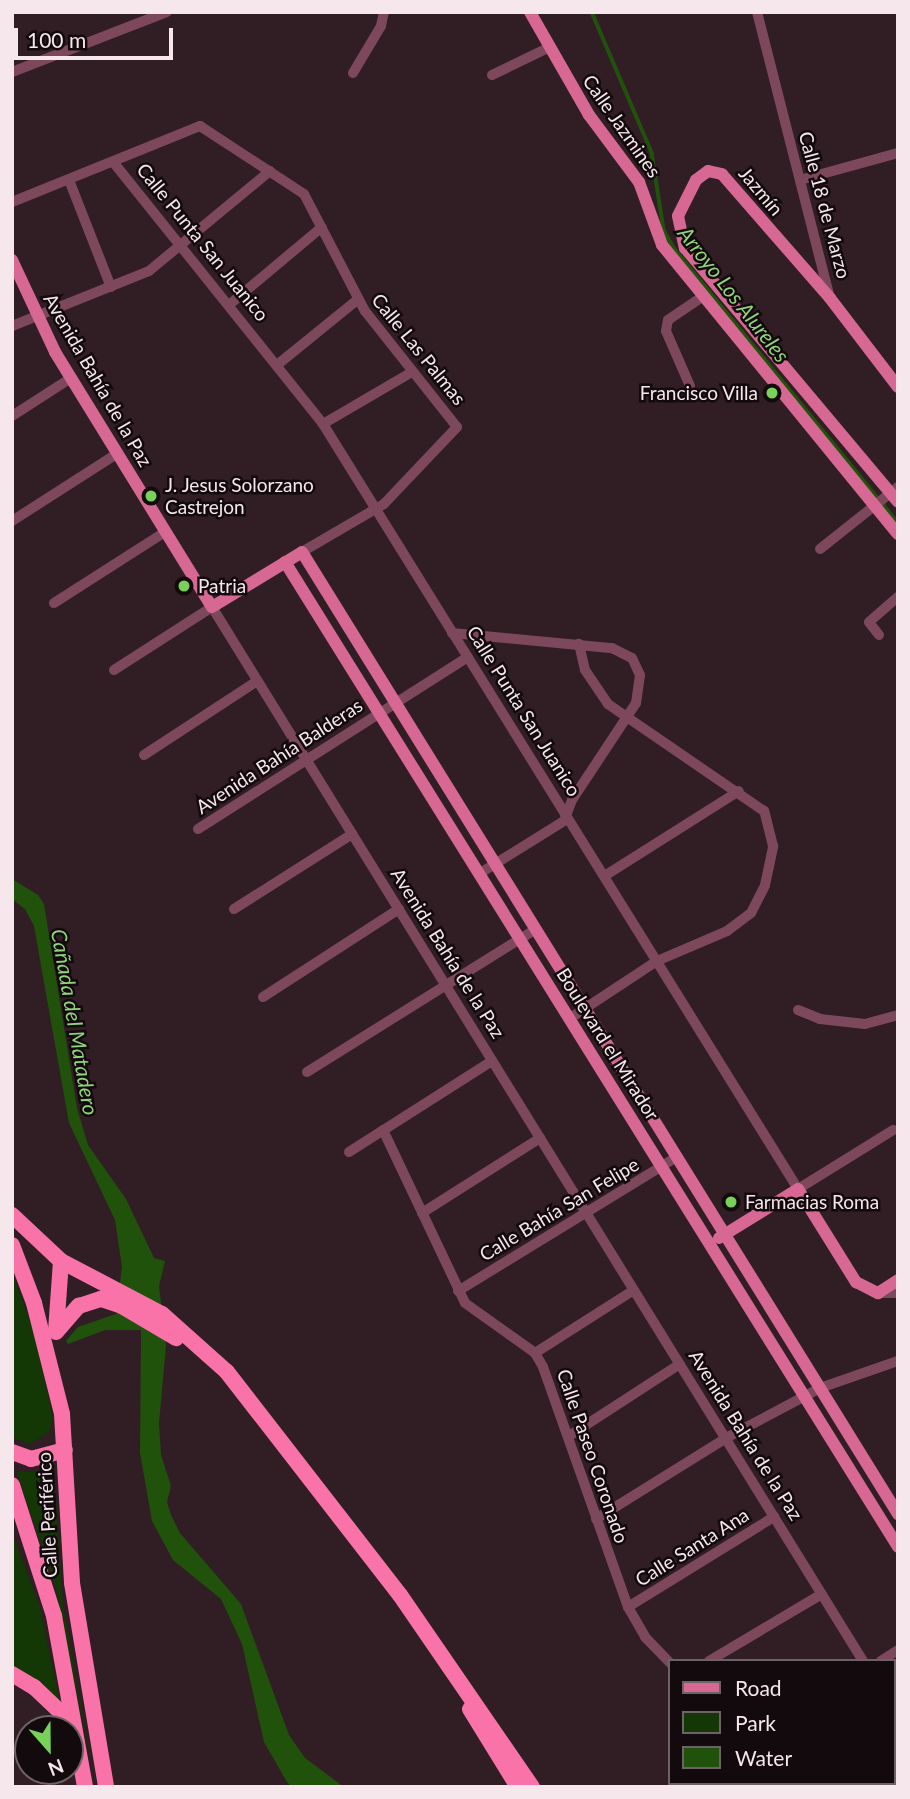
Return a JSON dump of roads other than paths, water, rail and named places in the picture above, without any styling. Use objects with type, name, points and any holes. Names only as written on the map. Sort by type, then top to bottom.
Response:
[{"type":"highway","points":[[12,1215],[61,1261],[168,1332],[222,1378],[283,1455],[467,1704],[518,1787]]},
{"type":"highway","name":"Calle Periférico","points":[[12,1245],[53,1370],[65,1450],[72,1583],[106,1787]]},
{"type":"highway","points":[[53,1370],[61,1261]]},
{"type":"highway","points":[[56,1332],[79,1306],[115,1296],[162,1314],[227,1372],[400,1595],[532,1787]]},
{"type":"highway","points":[[12,1452],[31,1459],[65,1450]]},
{"type":"highway","name":"Calle Periférico","points":[[12,1485],[54,1616],[71,1715]]},
{"type":"highway","points":[[12,1674],[34,1688],[63,1715]]},
{"type":"main road","name":"Calle Jazmines","points":[[530,12],[548,48],[589,115],[639,182],[662,245],[702,297],[887,498]]},
{"type":"main road","name":"Jazmín","points":[[830,298],[722,174],[708,171],[696,180],[678,216],[685,248],[887,498]]},
{"type":"main road","name":"Avenida Bahía de la Paz","points":[[12,260],[36,316],[71,378],[212,607]]},
{"type":"main road","name":"Calle 18 de Marzo","points":[[830,298],[898,387]]},
{"type":"main road","points":[[887,498],[898,534]]},
{"type":"main road","points":[[212,607],[302,552]]},
{"type":"main road","name":"Boulevard el Mirador","points":[[302,552],[898,1514]]},
{"type":"main road","name":"Boulevard el Mirador","points":[[285,562],[898,1547]]},
{"type":"main road","points":[[710,1244],[798,1189]]},
{"type":"main road","name":"Calle Punta San Juanico","points":[[798,1189],[856,1282],[878,1293]]},
{"type":"main road","points":[[878,1293],[898,1280]]},
{"type":"street","points":[[12,72],[167,12]]},
{"type":"street","points":[[353,73],[382,26],[384,12]]},
{"type":"street","name":"Calle 18 de Marzo","points":[[757,12],[830,298]]},
{"type":"street","points":[[492,75],[548,48]]},
{"type":"street","name":"Calle Las Palmas","points":[[114,163],[194,128],[205,127],[303,194],[357,300],[457,427],[377,509]]},
{"type":"street","points":[[800,180],[898,153]]},
{"type":"street","points":[[12,202],[114,163]]},
{"type":"street","name":"Calle Punta San Juanico","points":[[114,163],[323,424],[606,875],[798,1189]]},
{"type":"street","points":[[12,326],[149,271],[270,171]]},
{"type":"street","points":[[69,180],[111,288]]},
{"type":"street","points":[[229,305],[322,227]]},
{"type":"street","points":[[690,386],[666,331],[668,320],[702,297]]},
{"type":"street","points":[[277,365],[357,300]]},
{"type":"street","points":[[323,424],[412,372]]},
{"type":"street","points":[[12,416],[71,378]]},
{"type":"street","points":[[12,521],[118,453]]},
{"type":"street","points":[[820,549],[887,498]]},
{"type":"street","points":[[302,552],[377,509]]},
{"type":"street","points":[[54,604],[165,532]]},
{"type":"street","points":[[879,635],[869,622],[898,597]]},
{"type":"street","points":[[114,670],[212,607]]},
{"type":"street","name":"Avenida Bahía de la Paz","points":[[212,607],[862,1659]]},
{"type":"street","points":[[452,633],[612,648],[632,658],[640,674],[639,689],[627,719],[559,827],[480,874]]},
{"type":"street","points":[[569,1019],[657,961],[727,931],[760,901],[773,846],[772,831],[764,811],[739,791],[608,704],[585,670],[579,644]]},
{"type":"street","name":"Avenida Bahía Balderas","points":[[198,829],[467,657]]},
{"type":"street","points":[[144,755],[257,681]]},
{"type":"street","points":[[606,875],[739,791]]},
{"type":"street","points":[[234,909],[352,834]]},
{"type":"street","points":[[263,997],[399,909]]},
{"type":"street","points":[[307,1072],[536,929]]},
{"type":"street","points":[[798,1010],[820,1019],[864,1024],[898,1015]]},
{"type":"street","points":[[349,1152],[492,1061]]},
{"type":"street","name":"Calle Paseo Coronado","points":[[383,1130],[458,1291],[478,1315],[535,1353],[569,1436],[628,1607],[645,1637],[668,1662]]},
{"type":"street","points":[[798,1189],[893,1130]]},
{"type":"street","points":[[422,1213],[540,1138]]},
{"type":"street","name":"Calle Bahía San Felipe","points":[[458,1291],[677,1157]]},
{"type":"street","points":[[535,1353],[634,1290]]},
{"type":"street","points":[[878,1293],[898,1293]]},
{"type":"street","points":[[596,1519],[726,1438],[820,1388],[898,1361]]},
{"type":"street","points":[[569,1436],[680,1364]]},
{"type":"street","name":"Calle Santa Ana","points":[[628,1607],[774,1517]]},
{"type":"street","points":[[712,1659],[822,1594]]},
{"type":"water","points":[[12,879],[38,895],[44,904],[77,1108],[88,1145],[126,1199],[154,1258],[165,1261],[159,1286],[166,1346],[159,1423],[161,1455],[171,1486],[167,1502],[171,1515],[180,1533],[241,1604],[289,1735],[305,1758],[344,1787],[292,1787],[287,1782],[264,1742],[242,1644],[221,1599],[173,1560],[152,1521],[140,1453],[141,1330],[105,1330],[68,1344],[66,1341],[78,1327],[116,1314],[122,1267],[115,1220],[69,1123],[34,926],[25,909],[12,899]]},
{"type":"waterway","name":"Arroyo Los Alureles","points":[[592,12],[652,153],[664,230],[674,248],[898,523]]},
{"type":"place","name":"Francisco Villa","points":[[772,393]]},
{"type":"place","name":"J. Jesus Solorzano Castrejon","points":[[151,496]]},
{"type":"place","name":"Patria","points":[[184,586]]},
{"type":"place","name":"Farmacias Roma","points":[[731,1202]]},
{"type":"water label","name":"Cañada del Matadero","points":[[75,1022]]}]
